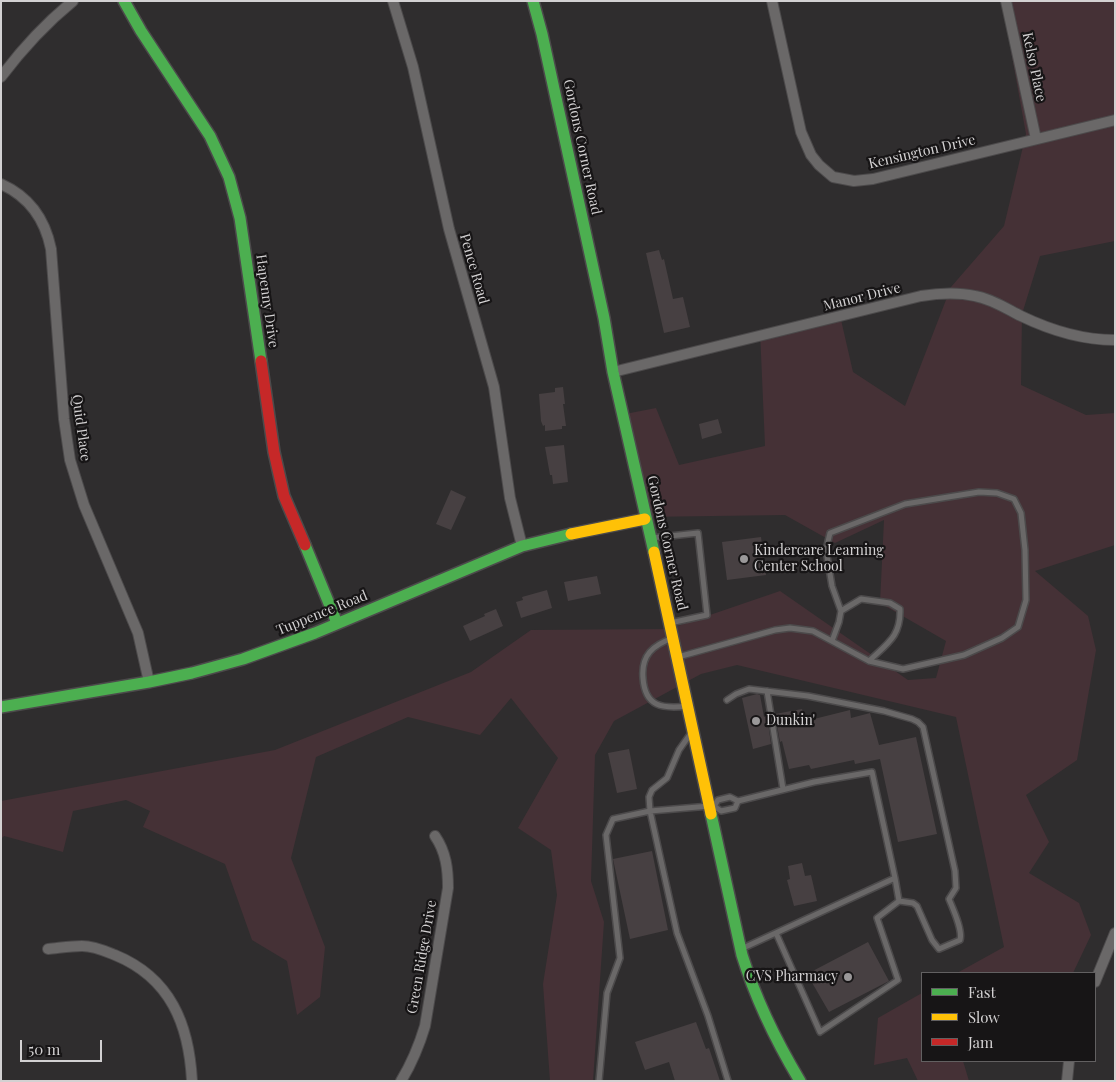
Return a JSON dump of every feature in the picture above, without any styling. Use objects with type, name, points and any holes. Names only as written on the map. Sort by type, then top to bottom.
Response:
[{"type":"street","points":[[1,77],[39,33],[73,1]]},
{"type":"street","name":"Hapenny Drive","points":[[124,1],[141,31],[210,136],[221,156],[229,177],[240,218],[274,452],[284,496],[337,623]]},
{"type":"street","name":"Pence Road","points":[[393,1],[413,67],[449,229],[494,386],[510,498],[522,546]]},
{"type":"street","name":"Gordons Corner Road","points":[[534,1],[602,308],[613,372],[645,518],[712,806],[741,949],[750,984],[764,1018],[800,1081]]},
{"type":"street","name":"Kensington Drive","points":[[772,1],[801,132],[811,155],[819,165],[834,177],[854,180],[873,179],[1115,120]]},
{"type":"street","name":"Kelso Place","points":[[1006,1],[1036,139]]},
{"type":"street","name":"Quid Place","points":[[1,184],[28,201],[36,210],[46,229],[51,249],[64,419],[70,460],[84,505],[138,633],[149,682]]},
{"type":"street","name":"Manor Drive","points":[[613,372],[921,296],[942,293],[961,293],[978,296],[1041,325],[1068,334],[1115,340]]},
{"type":"street","name":"Tuppence Road","points":[[1,707],[192,674],[243,659],[315,633],[522,546],[645,518]]},
{"type":"street","name":"Green Ridge Drive","points":[[401,1081],[412,1064],[425,1026],[448,888],[445,857],[442,847],[435,836]]},
{"type":"street","points":[[1096,980],[1115,933]]},
{"type":"street","points":[[48,950],[82,946],[91,947],[121,958],[148,975],[169,998],[184,1026],[190,1051],[192,1081]]},
{"type":"street","points":[[1067,1081],[1069,1062]]},
{"type":"lane","points":[[678,657],[775,630],[790,628],[813,631],[832,642],[869,661],[903,669],[964,655],[1002,638],[1018,627],[1026,600],[1025,550],[1021,513],[1014,499],[998,493],[979,492],[905,504],[830,533],[826,550],[832,586],[841,611],[832,642]]},
{"type":"lane","points":[[651,538],[698,533],[708,615],[670,623]]},
{"type":"lane","points":[[841,611],[861,599],[890,603],[900,609],[900,623],[894,636],[869,661]]},
{"type":"lane","points":[[673,638],[657,645],[646,656],[642,668],[645,691],[650,700],[663,707],[688,706]]},
{"type":"lane","points":[[727,700],[736,694],[749,690],[767,691],[852,704],[918,722],[923,727],[955,871],[956,888],[954,894],[949,899],[962,937],[960,940],[938,949],[932,940],[918,906],[913,903],[899,901],[877,918],[898,980],[820,1032],[776,933]]},
{"type":"lane","points":[[767,691],[783,789]]},
{"type":"lane","points":[[693,729],[679,750],[667,778],[652,790],[649,797],[650,811],[677,933],[708,1016],[728,1081]]},
{"type":"lane","points":[[712,806],[718,800],[724,798],[730,797],[738,801],[783,789],[872,772],[899,901]]},
{"type":"lane","points":[[599,1081],[607,993],[620,958],[606,835],[613,819],[650,811],[712,806],[721,811],[735,808],[738,801]]},
{"type":"lane","points":[[741,949],[895,878]]},
{"type":"shaded area","points":[[1002,1],[1115,1],[1115,241],[1040,256],[1022,314],[1021,385],[1086,415],[1115,413],[1115,545],[1035,571],[1088,616],[1096,650],[1077,760],[1026,795],[1049,842],[1029,873],[1079,903],[1091,935],[1073,972],[959,972],[1004,947],[956,717],[737,665],[701,674],[614,721],[595,755],[591,881],[604,922],[593,1081],[550,1081],[543,984],[557,895],[551,850],[518,828],[558,758],[511,698],[480,735],[408,717],[316,757],[291,858],[325,947],[320,997],[297,1015],[287,961],[252,940],[225,864],[143,827],[150,811],[126,800],[73,811],[63,852],[4,836],[1,839],[1,801],[275,750],[471,672],[531,630],[669,629],[780,591],[908,680],[936,678],[946,641],[880,603],[884,520],[835,543],[785,515],[643,517],[620,415],[656,408],[679,465],[765,446],[760,331],[839,311],[853,372],[905,406],[951,287],[1004,226],[1026,134]]},
{"type":"shaded area","points":[[921,994],[921,1062],[963,1062],[969,1081],[918,1081],[907,1058],[874,1065],[878,1018]]},
{"type":"building","points":[[659,250],[662,260],[664,259],[673,299],[683,297],[690,327],[664,333],[646,253]]},
{"type":"building","points":[[563,387],[566,426],[562,426],[562,429],[545,431],[545,425],[543,426],[541,421],[539,394],[555,392],[555,388]]},
{"type":"building","points":[[718,419],[722,433],[702,439],[699,424]]},
{"type":"building","points":[[564,445],[568,482],[553,484],[545,447]]},
{"type":"building","points":[[451,490],[466,497],[451,530],[436,524]]},
{"type":"building","name":"Kindercare Learning Center School","points":[[761,537],[766,575],[727,580],[722,542]]},
{"type":"building","points":[[597,576],[601,594],[568,601],[564,582]]},
{"type":"building","points":[[547,590],[552,608],[521,618],[516,602],[523,600],[522,597]]},
{"type":"building","points":[[496,609],[503,626],[470,641],[463,626]]},
{"type":"building","name":"Dunkin'","points":[[760,695],[764,717],[767,716],[771,744],[753,749],[742,698]]},
{"type":"building","points":[[802,709],[806,721],[850,710],[851,718],[870,713],[879,745],[916,737],[937,834],[898,842],[880,759],[855,764],[854,760],[811,769],[809,765],[789,769],[782,741],[780,742],[775,714]]},
{"type":"building","points":[[629,749],[637,789],[617,793],[608,753]]},
{"type":"building","points":[[652,851],[668,930],[630,939],[613,859]]},
{"type":"building","points":[[802,863],[805,876],[811,875],[817,901],[794,906],[787,880],[790,879],[788,866]]},
{"type":"building","name":"CVS Pharmacy","points":[[868,942],[889,981],[829,1012],[807,974]]},
{"type":"building","points":[[696,1022],[706,1049],[709,1048],[720,1081],[675,1081],[669,1062],[645,1070],[635,1042]]},
{"type":"traffic: fast","points":[[124,1],[141,31],[210,136],[229,177],[240,218],[261,361]]},
{"type":"traffic: fast","points":[[533,1],[542,34],[604,318],[613,372],[654,552]]},
{"type":"traffic: fast","points":[[1,707],[149,682],[243,659],[315,633],[522,546],[571,534]]},
{"type":"traffic: fast","points":[[305,545],[337,623]]},
{"type":"traffic: fast","points":[[711,814],[742,955],[767,1020],[800,1081]]},
{"type":"traffic: slow","points":[[571,534],[645,519]]},
{"type":"traffic: slow","points":[[654,552],[711,814]]},
{"type":"traffic: jam","points":[[261,361],[274,452],[284,496],[305,545]]},
{"type":"place","name":"Kindercare Learning Center School","points":[[744,559]]},
{"type":"place","name":"Dunkin'","points":[[756,721]]},
{"type":"place","name":"CVS Pharmacy","points":[[848,977]]}]
